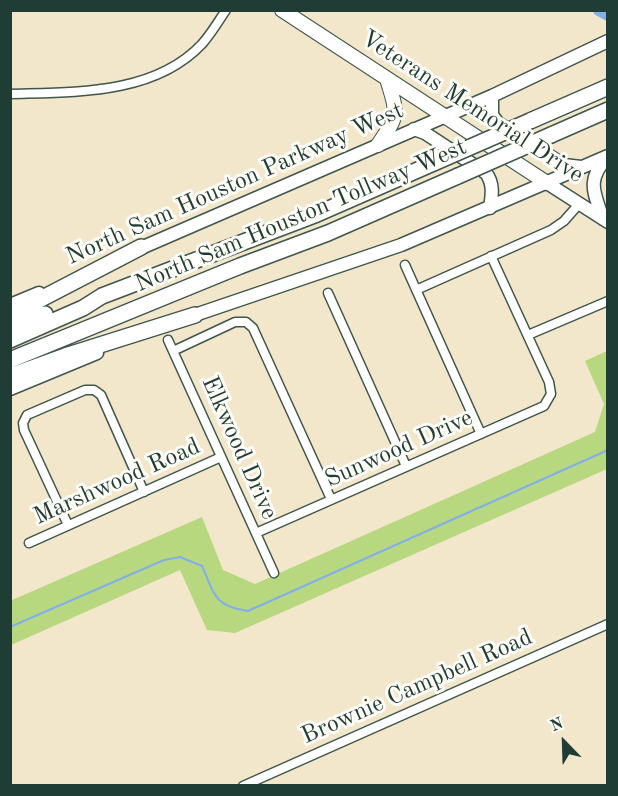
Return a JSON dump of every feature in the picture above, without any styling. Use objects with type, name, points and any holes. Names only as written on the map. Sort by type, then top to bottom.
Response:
[{"type":"highway","name":"North Sam Houston Tollway West","points":[[10,339],[83,308],[102,296],[317,214],[608,87]]},
{"type":"highway","name":"North Sam Houston Tollway West","points":[[10,360],[240,266],[328,233],[608,110]]},
{"type":"highway","points":[[10,315],[141,247]]},
{"type":"highway","name":"North Sam Houston Tollway West","points":[[10,327],[85,298],[102,296]]},
{"type":"highway","points":[[10,376],[195,315]]},
{"type":"main road","name":"Veterans Memorial Drive","points":[[282,10],[605,220]]},
{"type":"main road","name":"North Sam Houston Parkway West","points":[[10,305],[492,96],[608,41]]},
{"type":"main road","points":[[378,145],[393,123],[396,114],[387,79]]},
{"type":"main road","points":[[492,96],[492,115],[498,123],[564,165],[582,167]]},
{"type":"main road","points":[[414,129],[425,133],[486,173],[491,181],[492,195],[489,208]]},
{"type":"main road","points":[[10,389],[195,315],[392,248],[608,156]]},
{"type":"main road","points":[[605,220],[594,191],[593,180],[597,168],[608,156]]},
{"type":"street","points":[[10,94],[104,89],[142,79],[186,58],[201,45],[226,10]]},
{"type":"street","points":[[416,290],[551,230],[564,221],[579,204]]},
{"type":"street","points":[[491,256],[528,335],[608,301]]},
{"type":"street","points":[[405,265],[481,434]]},
{"type":"street","points":[[328,293],[406,466]]},
{"type":"street","points":[[173,351],[235,322],[246,322],[253,328],[332,499]]},
{"type":"street","name":"Sunwood Drive","points":[[256,533],[544,406],[551,394],[549,382],[528,335]]},
{"type":"street","name":"Elkwood Drive","points":[[168,340],[274,573]]},
{"type":"street","points":[[68,525],[24,430],[23,423],[27,415],[84,390],[94,390],[101,395],[144,492]]},
{"type":"street","name":"Marshwood Road","points":[[29,543],[221,457]]},
{"type":"street","name":"Brownie Campbell Road","points":[[243,786],[608,624]]},
{"type":"green space","points":[[607,351],[607,469],[235,633],[207,630],[180,570],[11,645],[10,601],[202,517],[223,570],[255,584],[595,432],[604,404],[585,361]]},
{"type":"waterway","points":[[599,10],[608,15]]},
{"type":"waterway","points":[[10,627],[164,560],[180,557],[202,566],[213,592],[222,602],[228,606],[248,611],[608,450]]}]
